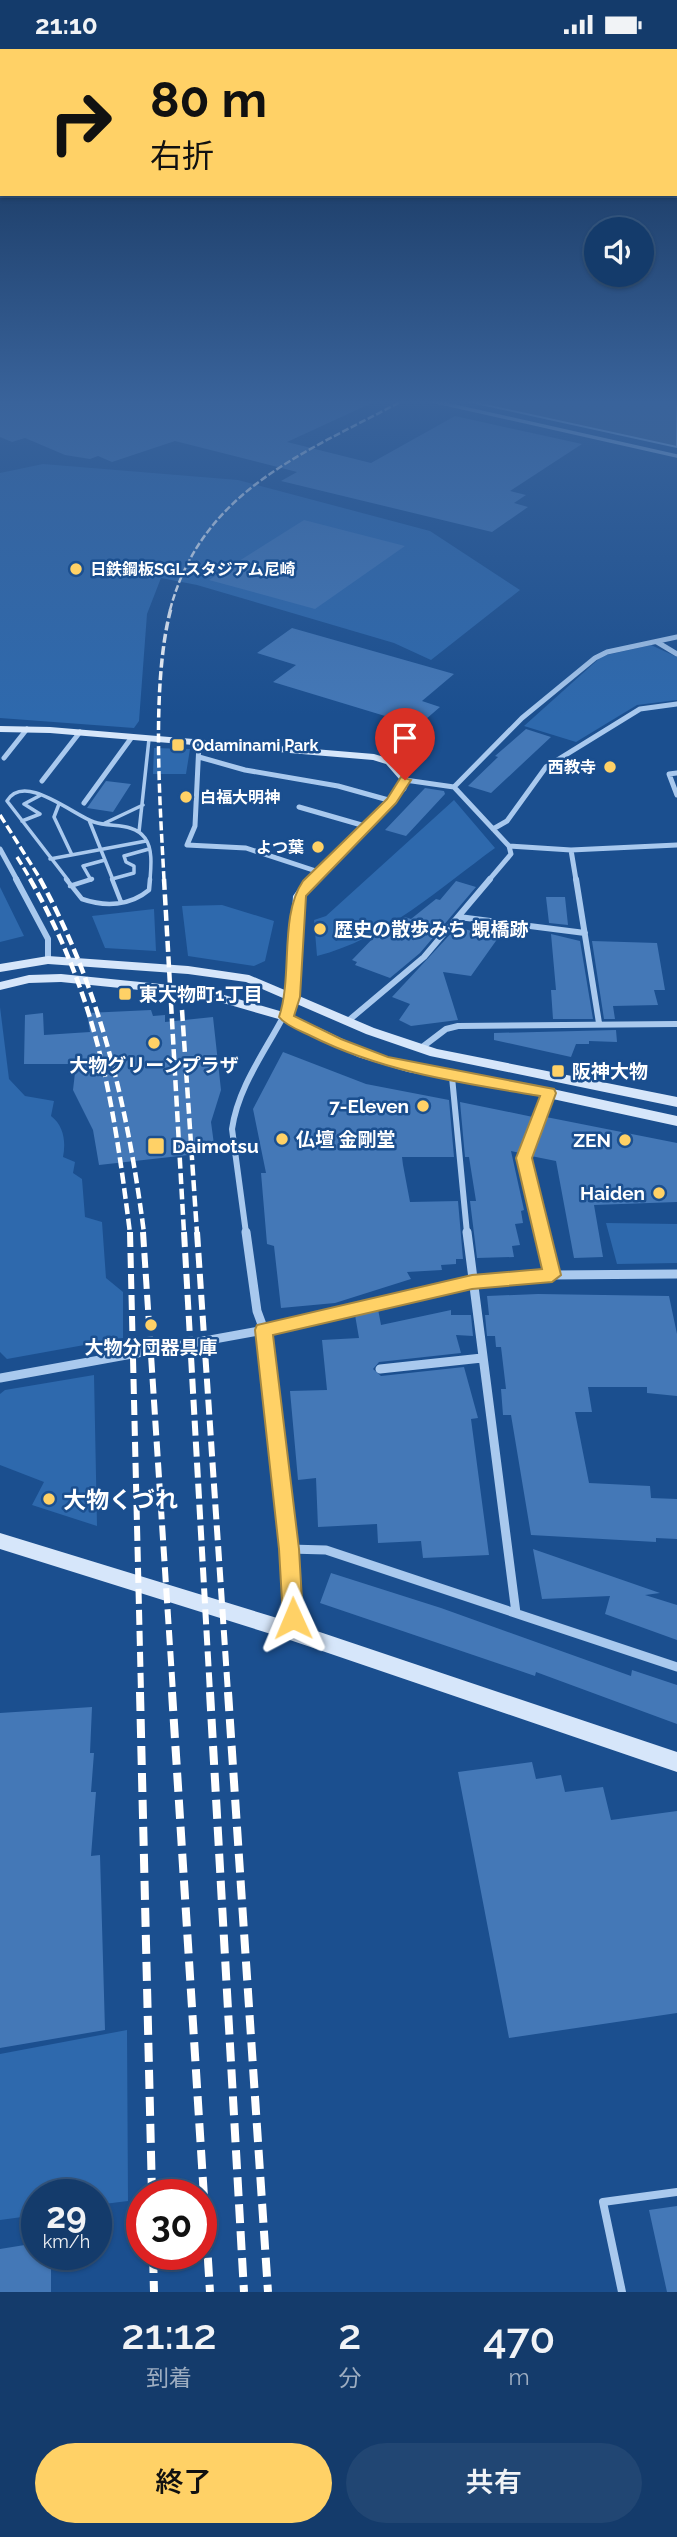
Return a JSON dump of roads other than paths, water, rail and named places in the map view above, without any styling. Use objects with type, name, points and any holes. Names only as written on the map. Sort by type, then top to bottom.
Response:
[{"type":"street","points":[[454,787],[522,718],[595,657],[677,637]]},
{"type":"street","points":[[657,642],[677,654]]},
{"type":"street","points":[[493,829],[507,821],[546,767],[640,709],[677,704]]},
{"type":"street","points":[[0,729],[80,732],[374,757],[390,762],[405,780],[454,787],[509,846],[511,854],[424,957],[348,1021]]},
{"type":"street","points":[[4,758],[27,729]]},
{"type":"street","points":[[42,781],[80,732]]},
{"type":"street","points":[[84,803],[132,737]]},
{"type":"street","points":[[199,743],[195,826],[187,845],[246,848],[319,872]]},
{"type":"street","points":[[199,757],[213,758],[240,769],[340,784],[392,801]]},
{"type":"street","points":[[677,773],[669,774],[677,795]]},
{"type":"street","points":[[287,1630],[295,1605],[264,1330],[257,1311],[233,1118],[286,1017],[293,997],[296,908],[299,896],[319,872],[392,801],[405,780]]},
{"type":"street","points":[[299,807],[365,826]]},
{"type":"street","points":[[509,846],[571,850],[677,845]]},
{"type":"street","points":[[0,849],[48,939],[48,960]]},
{"type":"street","points":[[571,850],[599,1023]]},
{"type":"street","points":[[459,917],[585,933]]},
{"type":"street","points":[[0,968],[48,960],[248,979],[421,1048],[677,1102]]},
{"type":"street","points":[[0,986],[29,979],[61,978],[200,992],[286,1017],[363,1054],[452,1077],[548,1093],[677,1121]]},
{"type":"street","points":[[421,1048],[453,1027],[677,1024]]},
{"type":"street","points":[[452,1077],[481,1358],[516,1613]]},
{"type":"street","points":[[548,1093],[524,1158],[552,1275]]},
{"type":"street","points":[[0,1378],[264,1330],[472,1282],[552,1275],[677,1274]]},
{"type":"street","points":[[380,1369],[481,1358]]},
{"type":"street","points":[[0,1541],[287,1630],[677,1762]]},
{"type":"street","points":[[289,1549],[326,1550],[677,1667]]},
{"type":"lane","points":[[139,832],[149,739]]},
{"type":"lane","points":[[20,791],[41,795],[89,820],[129,827],[139,832],[149,849],[149,890],[140,898],[121,902],[89,902],[70,886],[8,799],[20,791]]},
{"type":"lane","points":[[22,821],[40,814],[24,804],[41,795]]},
{"type":"lane","points":[[59,804],[54,817],[72,855]]},
{"type":"lane","points":[[102,824],[143,805]]},
{"type":"lane","points":[[89,820],[121,902]]},
{"type":"lane","points":[[50,859],[146,841]]},
{"type":"lane","points":[[112,879],[134,873],[134,866],[126,862],[124,856],[149,849]]},
{"type":"lane","points":[[70,886],[93,880],[83,866],[105,860]]},
{"type":"lane","points":[[622,2292],[603,2202],[677,2192]]},
{"type":"railway","points":[[170,610],[185,569],[206,534],[230,506]]},
{"type":"railway","points":[[164,880],[158,743],[161,671],[171,608]]},
{"type":"railway","points":[[0,815],[41,880]]},
{"type":"railway","points":[[17,857],[31,880]]},
{"type":"railway","points":[[30,879],[53,923],[87,1008],[109,1094],[130,1233]]},
{"type":"railway","points":[[40,879],[80,964],[109,1051],[130,1141],[144,1233]]},
{"type":"railway","points":[[164,879],[184,1233]]},
{"type":"railway","points":[[182,1010],[197,1233]]},
{"type":"railway","points":[[130,1232],[141,1693]]},
{"type":"railway","points":[[143,1232],[173,1693]]},
{"type":"railway","points":[[184,1232],[210,1693]]},
{"type":"railway","points":[[197,1232],[228,1693]]},
{"type":"railway","points":[[140,1692],[152,2179]]},
{"type":"railway","points":[[172,1692],[210,2292]]},
{"type":"railway","points":[[210,1692],[244,2292]]},
{"type":"railway","points":[[228,1692],[268,2292]]},
{"type":"railway","points":[[153,2270],[154,2292]]},
{"type":"place","name":"日鉄鋼板SGLスタジアム尼崎","points":[[76,569]]},
{"type":"place","name":"Odaminami Park","points":[[178,745]]},
{"type":"place","name":"西教寺","points":[[610,767]]},
{"type":"place","name":"白福大明神","points":[[186,797]]},
{"type":"place","name":"よつ葉","points":[[318,847]]},
{"type":"place","name":"歴史の散歩みち 蜆橋跡","points":[[320,929]]},
{"type":"place","name":"東大物町1丁目","points":[[125,994]]},
{"type":"place","name":"大物グリーンプラザ","points":[[154,1043]]},
{"type":"place","name":"阪神大物","points":[[558,1071]]},
{"type":"place","name":"7-Eleven","points":[[423,1106]]},
{"type":"place","name":"仏壇 金剛堂","points":[[282,1139]]},
{"type":"place","name":"ZEN","points":[[625,1140]]},
{"type":"place","name":"Daimotsu","points":[[156,1146]]},
{"type":"place","name":"Haiden","points":[[659,1193]]},
{"type":"place","name":"大物分団器具庫","points":[[151,1325]]},
{"type":"place","name":"大物くづれ","points":[[49,1499]]}]
